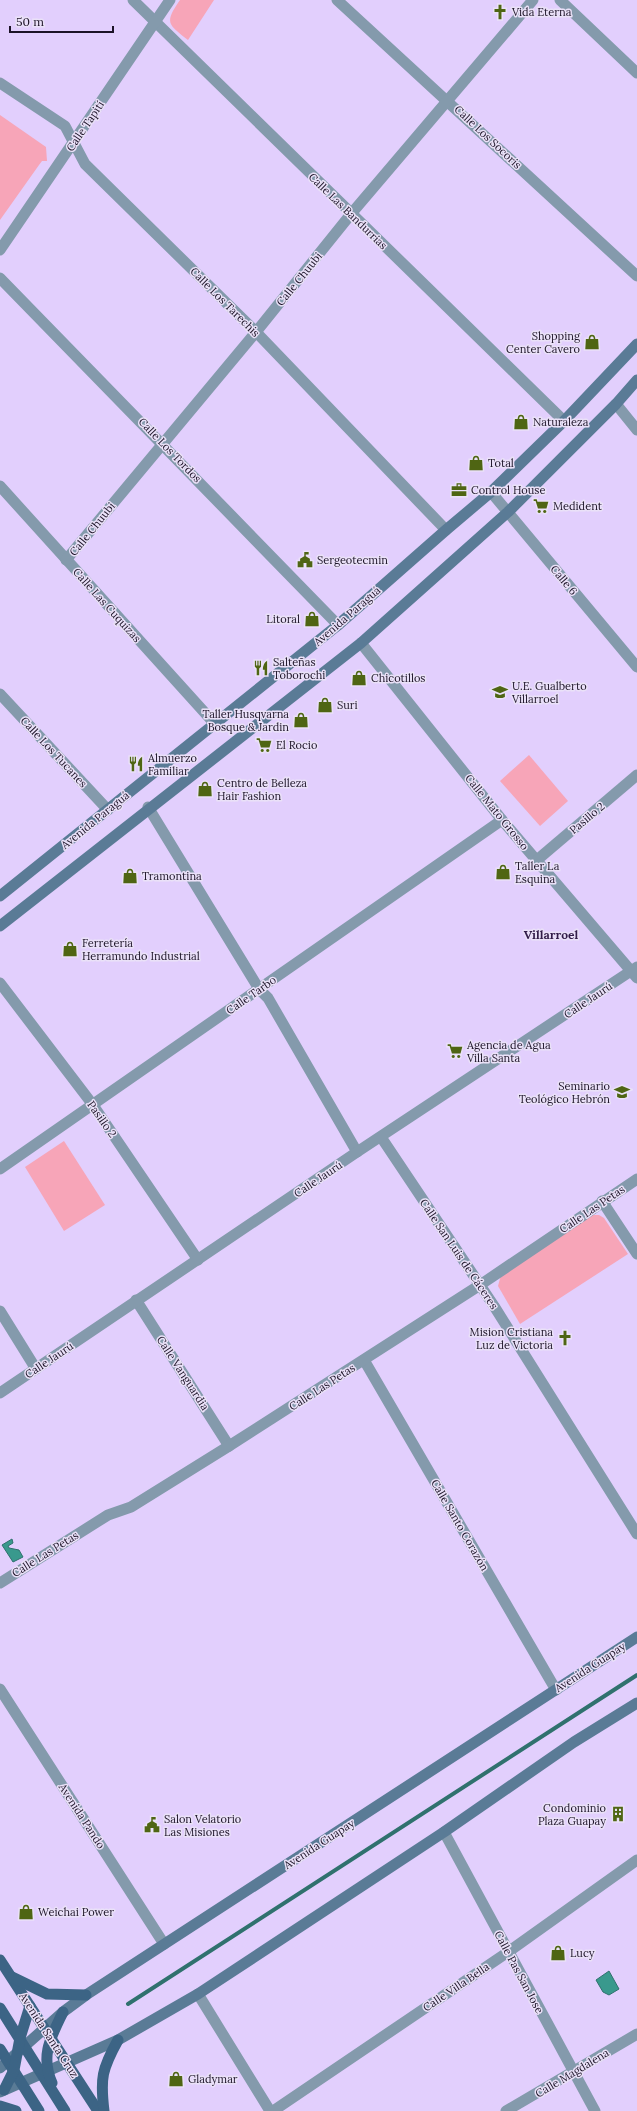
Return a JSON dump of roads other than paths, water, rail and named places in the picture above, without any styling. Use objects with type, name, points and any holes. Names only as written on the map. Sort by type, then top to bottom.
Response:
[{"type":"main road","name":"Avenida Paraguá","points":[[0,896],[338,625],[491,492],[564,421],[637,344]]},
{"type":"main road","name":"Avenida Paraguá","points":[[0,926],[148,808],[361,643],[508,512],[616,404],[637,380]]},
{"type":"main road","name":"Avenida Guapay","points":[[4,2064],[21,2045],[48,2032],[63,2012],[86,1994],[637,1637]]},
{"type":"main road","points":[[2,2091],[118,2040],[198,1994],[444,1832],[574,1742],[637,1703]]},
{"type":"main road","name":"Avenida Santa Cruz","points":[[0,1960],[98,2111]]},
{"type":"main road","points":[[11,1977],[47,1994],[86,1994]]},
{"type":"main road","points":[[2,2091],[14,2070],[30,2006]]},
{"type":"main road","points":[[0,2008],[21,2045],[45,2072],[62,2106]]},
{"type":"main road","points":[[45,2072],[48,2032]]},
{"type":"main road","points":[[104,2111],[102,2078],[106,2063],[118,2040]]},
{"type":"main road","points":[[0,2049],[4,2064],[14,2070],[39,2111]]},
{"type":"main road","points":[[0,2106],[16,2111]]},
{"type":"street","name":"Calle Las Bandurrias","points":[[133,0],[564,421]]},
{"type":"street","name":"Calle Tapití","points":[[0,250],[170,0]]},
{"type":"street","name":"Calle Los Socoris","points":[[337,0],[448,100],[637,276]]},
{"type":"street","name":"Calle Chuubi","points":[[66,560],[256,332],[351,214],[533,0]]},
{"type":"street","points":[[560,0],[637,73]]},
{"type":"street","name":"Calle Los Tarechis","points":[[0,83],[65,126],[73,144],[85,164],[256,332],[446,530]]},
{"type":"street","name":"Calle Los Tordos","points":[[0,278],[163,443],[338,625]]},
{"type":"street","points":[[616,404],[637,430]]},
{"type":"street","name":"Calle Las Cuquizas","points":[[0,486],[215,724]]},
{"type":"street","name":"Calle 6","points":[[491,492],[637,667]]},
{"type":"street","name":"Calle Mato Grosso","points":[[361,643],[502,820],[635,972]]},
{"type":"street","name":"Calle Los Tucanes","points":[[0,694],[108,810]]},
{"type":"street","name":"Pasillo 2","points":[[537,860],[637,775]]},
{"type":"street","points":[[148,808],[259,989],[268,998],[358,1152]]},
{"type":"street","name":"Calle Tarbo","points":[[0,1169],[502,820]]},
{"type":"street","name":"Calle Jaurú","points":[[0,1393],[136,1300],[358,1152],[635,972]]},
{"type":"street","name":"Pasillo 2","points":[[0,983],[93,1105],[198,1260]]},
{"type":"street","name":"Calle San Luis de Cáceres","points":[[381,1137],[480,1285],[637,1534]]},
{"type":"street","name":"Calle Las Petas","points":[[0,1583],[108,1515],[131,1507],[229,1446],[480,1285],[602,1201],[637,1179]]},
{"type":"street","points":[[602,1201],[637,1254]]},
{"type":"street","name":"Calle Vanguardia","points":[[136,1300],[229,1446]]},
{"type":"street","points":[[0,1311],[36,1369]]},
{"type":"street","name":"Calle Santo Corazón","points":[[364,1360],[556,1690]]},
{"type":"street","name":"Avenida Pando","points":[[0,1689],[164,1944]]},
{"type":"street","name":"Calle Pas San Jose","points":[[444,1832],[595,2111]]},
{"type":"street","name":"Calle Villa Bella","points":[[271,2111],[508,1952],[637,1860]]},
{"type":"street","points":[[198,1994],[271,2111]]},
{"type":"street","name":"Calle Magdalena","points":[[506,2111],[637,2034]]},
{"type":"waterway","points":[[128,2004],[637,1675]]},
{"type":"place","name":"Vida Eterna","points":[[500,12]]},
{"type":"place","name":"Shopping Center Cavero","points":[[592,342]]},
{"type":"place","name":"Naturaleza","points":[[521,422]]},
{"type":"place","name":"Total","points":[[476,463]]},
{"type":"place","name":"Control House","points":[[459,490]]},
{"type":"place","name":"Medident","points":[[541,506]]},
{"type":"place","name":"Sergeotecmin","points":[[305,560]]},
{"type":"place","name":"Litoral","points":[[312,619]]},
{"type":"place","name":"Salteñas Toborochi","points":[[261,668]]},
{"type":"place","name":"Chicotillos","points":[[359,678]]},
{"type":"place","name":"U.E. Gualberto Villarroel","points":[[500,692]]},
{"type":"place","name":"Suri","points":[[325,705]]},
{"type":"place","name":"Taller Husqvarna Bosque & Jardin","points":[[301,720]]},
{"type":"place","name":"El Rocio","points":[[264,745]]},
{"type":"place","name":"Almuerzo Familiar","points":[[136,764]]},
{"type":"place","name":"Centro de Belleza Hair Fashion","points":[[205,789]]},
{"type":"place","name":"Taller La Esquina","points":[[503,872]]},
{"type":"place","name":"Tramontina","points":[[130,876]]},
{"type":"place","name":"Ferretería Herramundo Industrial","points":[[70,949]]},
{"type":"place","name":"Agencia de Agua Villa Santa","points":[[455,1051]]},
{"type":"place","name":"Seminario Teológico Hebrón","points":[[622,1092]]},
{"type":"place","name":"Mision Cristiana Luz de Victoria","points":[[565,1338]]},
{"type":"place","name":"Condominio Plaza Guapay","points":[[618,1814]]},
{"type":"place","name":"Salon Velatorio Las Misiones","points":[[152,1825]]},
{"type":"place","name":"Weichai Power","points":[[26,1912]]},
{"type":"place","name":"Lucy","points":[[558,1953]]},
{"type":"place","name":"Gladymar","points":[[176,2079]]},
{"type":"district","name":"Villarroel","points":[[551,935]]}]
